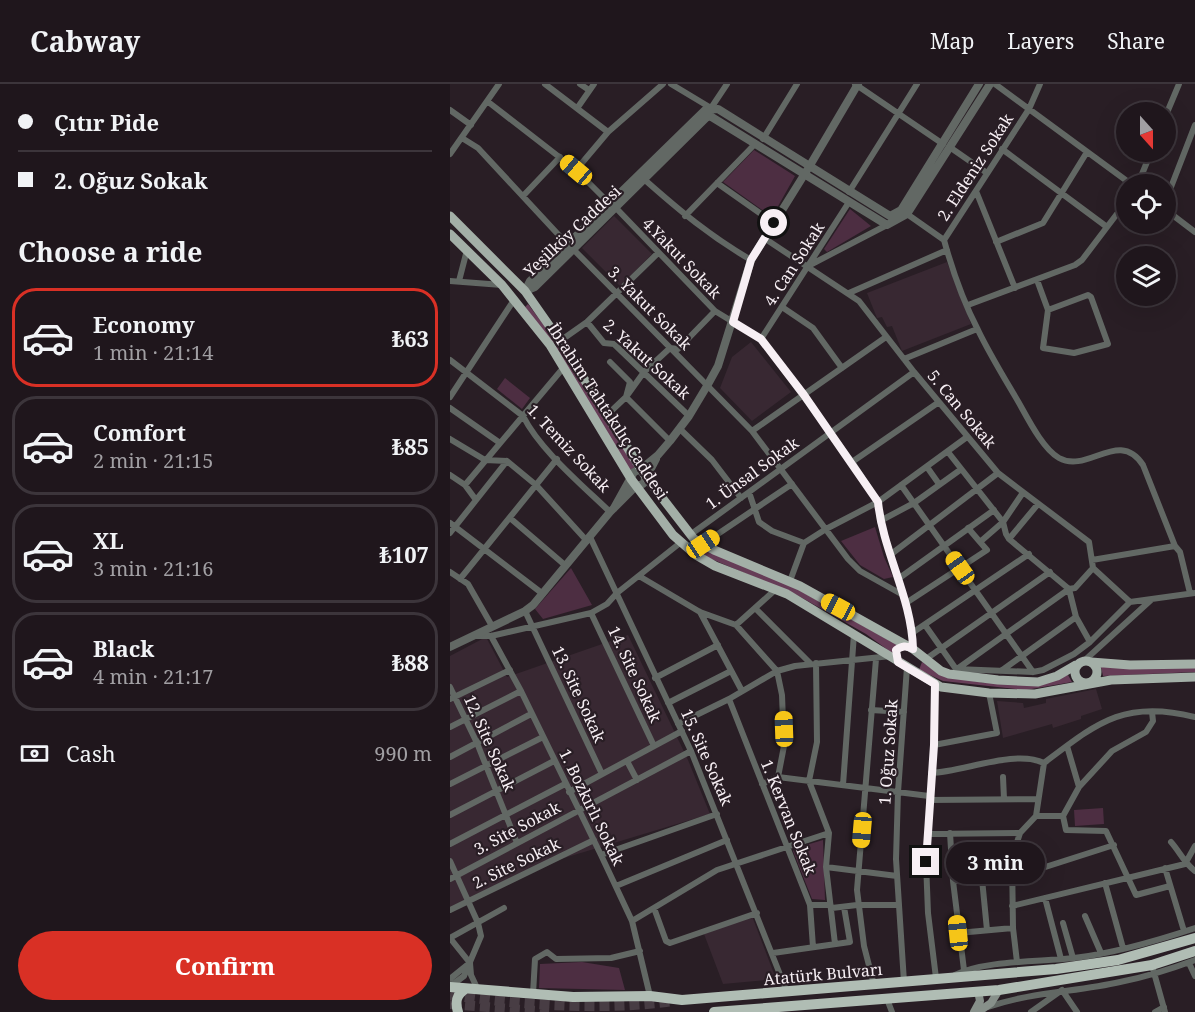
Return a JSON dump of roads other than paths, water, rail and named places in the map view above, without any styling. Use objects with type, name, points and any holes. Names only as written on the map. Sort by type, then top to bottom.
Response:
[{"type":"highway","name":"Atatürk Bulvarı","points":[[450,986],[573,997],[650,996],[682,1000],[1056,969],[1118,960],[1195,938]]},
{"type":"highway","name":"Atatürk Bulvarı","points":[[714,1012],[848,1007],[887,999],[978,991],[997,994],[1153,969],[1195,951]]},
{"type":"highway","points":[[978,991],[980,980],[990,973],[1000,978],[997,994]]},
{"type":"highway","points":[[458,1012],[456,1004],[458,997],[465,989]]},
{"type":"main road","name":"İbrahim Tahtakılıç Caddesi","points":[[450,216],[525,291],[560,341],[644,473],[690,535],[703,544],[790,581],[913,649],[941,670],[999,680],[1038,682],[1057,676],[1084,662]]},
{"type":"main road","name":"İbrahim Tahtakılıç Caddesi","points":[[450,234],[502,285],[549,345],[634,483],[680,543],[696,555],[715,566],[787,594],[935,684],[989,693],[1035,694],[1087,683],[1195,677]]},
{"type":"main road","points":[[514,300],[518,303],[523,301],[526,298],[525,291]]},
{"type":"main road","points":[[680,543],[690,535]]},
{"type":"main road","points":[[913,649],[919,663],[901,663],[896,650],[913,649]]},
{"type":"main road","points":[[1084,662],[1096,666],[1097,672],[1095,678],[1087,683],[1077,679],[1074,672],[1084,662],[1130,665],[1195,664]]},
{"type":"main road","points":[[976,1012],[980,1001],[978,991]]},
{"type":"main road","points":[[976,1012],[987,1007],[997,994]]},
{"type":"street","points":[[450,154],[500,84]]},
{"type":"street","points":[[545,84],[608,132]]},
{"type":"street","points":[[578,107],[591,87],[580,84]]},
{"type":"street","points":[[576,170],[608,132],[663,84]]},
{"type":"street","points":[[671,84],[755,144],[887,225]]},
{"type":"street","points":[[711,112],[727,84]]},
{"type":"street","points":[[763,139],[796,84]]},
{"type":"street","points":[[849,202],[852,193],[917,84]]},
{"type":"street","points":[[947,146],[980,84]]},
{"type":"street","points":[[808,266],[887,225],[904,212],[990,84]]},
{"type":"street","points":[[995,84],[1117,174]]},
{"type":"street","name":"2. Eldeniz Sokak","points":[[944,240],[1029,109],[1040,84]]},
{"type":"street","points":[[1171,102],[1179,84]]},
{"type":"street","points":[[634,483],[643,484],[644,473],[681,429],[707,386],[718,366],[751,260],[809,167],[856,85],[987,173]]},
{"type":"street","name":"4.Yakut Sokak","points":[[487,101],[576,170],[715,311],[761,339]]},
{"type":"street","points":[[450,110],[471,125]]},
{"type":"street","points":[[711,112],[718,110],[890,216],[904,212]]},
{"type":"street","name":"Yeşilköy Caddesi","points":[[525,291],[535,287],[571,247],[711,112]]},
{"type":"street","points":[[1176,174],[1195,125]]},
{"type":"street","name":"3. Yakut Sokak","points":[[462,138],[478,148],[571,247],[752,431],[848,559],[860,571],[903,595]]},
{"type":"street","points":[[685,216],[755,144]]},
{"type":"street","points":[[1002,149],[1107,227]]},
{"type":"street","points":[[996,242],[1043,223],[1087,152]]},
{"type":"street","points":[[523,196],[560,157]]},
{"type":"street","points":[[642,178],[685,216],[718,241],[751,260]]},
{"type":"street","points":[[717,183],[774,223]]},
{"type":"street","points":[[975,191],[1015,288]]},
{"type":"street","name":"4. Can Sokak","points":[[761,339],[849,202]]},
{"type":"street","points":[[904,212],[944,240],[977,329],[1027,417],[1052,454],[1065,461],[1075,462],[1112,450],[1123,450],[1137,455],[1175,546],[1180,552],[1192,593],[1130,602],[1090,642],[1074,654],[1043,670],[956,672]]},
{"type":"street","points":[[968,305],[1075,265],[1082,260],[1116,215]]},
{"type":"street","points":[[887,225],[890,216]]},
{"type":"street","points":[[1176,218],[1195,232]]},
{"type":"street","name":"5. Can Sokak","points":[[764,238],[858,301],[998,473],[1022,494],[1089,542],[1094,568]]},
{"type":"street","points":[[459,281],[467,250]]},
{"type":"street","points":[[849,293],[947,250]]},
{"type":"street","points":[[560,341],[587,322],[658,253]]},
{"type":"street","points":[[1037,280],[1048,310],[1043,348],[1074,353],[1108,344],[1091,297],[1088,295],[1048,310]]},
{"type":"street","points":[[450,281],[502,285]]},
{"type":"street","points":[[450,397],[514,300]]},
{"type":"street","points":[[782,307],[813,328],[842,368]]},
{"type":"street","points":[[606,415],[626,397],[644,372],[670,348],[678,349],[715,311]]},
{"type":"street","name":"2. Yakut Sokak","points":[[587,322],[604,343],[614,344],[689,416]]},
{"type":"street","points":[[904,359],[977,329]]},
{"type":"street","points":[[752,431],[886,337]]},
{"type":"street","points":[[761,339],[831,432],[878,502],[880,521],[906,603],[913,649]]},
{"type":"street","name":"1. Temiz Sokak","points":[[450,360],[523,416],[528,426],[557,459],[612,510]]},
{"type":"street","points":[[610,362],[630,382],[626,397]]},
{"type":"street","points":[[465,485],[564,367]]},
{"type":"street","name":"1. Ünsal Sokak","points":[[690,535],[914,372]]},
{"type":"street","points":[[626,397],[670,441]]},
{"type":"street","points":[[852,462],[939,402]]},
{"type":"street","points":[[450,408],[500,443]]},
{"type":"street","points":[[681,429],[712,460],[741,498]]},
{"type":"street","points":[[790,581],[804,543],[878,502],[967,437]]},
{"type":"street","points":[[450,439],[485,460],[507,461]]},
{"type":"street","points":[[948,453],[1003,522],[1009,539],[1069,589],[1076,617],[1090,642]]},
{"type":"street","points":[[460,579],[557,459]]},
{"type":"street","points":[[450,532],[453,524],[476,500],[507,461]]},
{"type":"street","name":"15. Site Sokak","points":[[507,461],[536,486],[588,539],[617,593],[692,752],[787,992]]},
{"type":"street","points":[[927,467],[939,484]]},
{"type":"street","points":[[880,521],[914,503],[960,470]]},
{"type":"street","points":[[450,647],[525,611],[543,594],[634,483],[634,472],[644,473]]},
{"type":"street","points":[[890,555],[998,473]]},
{"type":"street","points":[[450,475],[465,485],[476,500]]},
{"type":"street","points":[[703,544],[792,484]]},
{"type":"street","points":[[901,485],[1033,672]]},
{"type":"street","points":[[748,492],[759,522],[772,531],[804,543]]},
{"type":"street","points":[[980,542],[1003,522],[1022,494]]},
{"type":"street","points":[[1009,539],[1038,504]]},
{"type":"street","points":[[898,579],[994,510]]},
{"type":"street","points":[[510,518],[566,566]]},
{"type":"street","points":[[453,524],[543,594]]},
{"type":"street","points":[[906,603],[987,550],[968,528]]},
{"type":"street","points":[[472,636],[491,636],[591,613],[607,604],[617,593],[680,543]]},
{"type":"street","points":[[1092,560],[1175,546]]},
{"type":"street","points":[[912,633],[1029,554]]},
{"type":"street","points":[[956,672],[1005,633],[1069,589],[1075,588],[1094,568],[1130,602]]},
{"type":"street","points":[[450,572],[468,584],[492,626]]},
{"type":"street","points":[[926,659],[1050,572]]},
{"type":"street","points":[[639,576],[700,612],[736,625],[777,670],[782,695],[784,746],[778,777]]},
{"type":"street","points":[[736,625],[775,590]]},
{"type":"street","points":[[1084,662],[1152,599]]},
{"type":"street","points":[[755,608],[814,663],[817,742],[810,781],[830,832],[826,867],[835,944]]},
{"type":"street","name":"13. Site Sokak","points":[[525,611],[602,774]]},
{"type":"street","points":[[700,612],[742,691]]},
{"type":"street","name":"14. Site Sokak","points":[[591,613],[654,746]]},
{"type":"street","points":[[1000,671],[1076,617]]},
{"type":"street","points":[[925,625],[956,672]]},
{"type":"street","points":[[843,785],[854,634]]},
{"type":"street","name":"1. Bozkırlı Sokak","points":[[491,636],[521,691],[632,921],[650,996]]},
{"type":"street","points":[[656,678],[718,645]]},
{"type":"street","points":[[874,985],[857,905],[876,659]]},
{"type":"street","points":[[678,724],[729,699],[777,670],[814,663],[876,659],[901,663]]},
{"type":"street","name":"1. Oğuz Sokak","points":[[901,663],[904,712],[898,792],[897,876],[904,982]]},
{"type":"street","points":[[452,698],[510,670]]},
{"type":"street","points":[[668,703],[731,671]]},
{"type":"street","points":[[935,684],[934,745],[926,862],[928,913],[936,978]]},
{"type":"street","name":"12. Site Sokak","points":[[450,687],[452,698],[466,719],[477,743],[518,843]]},
{"type":"street","points":[[450,727],[521,691]]},
{"type":"street","points":[[934,745],[997,734],[989,693]]},
{"type":"street","name":"1. Kervan Sokak","points":[[729,699],[810,905],[813,947]]},
{"type":"street","points":[[871,710],[904,712]]},
{"type":"street","points":[[1017,962],[1013,928],[1012,858],[1020,833],[1036,816],[1044,763],[1088,730],[1127,712],[1176,713],[1195,717]]},
{"type":"street","points":[[1152,712],[1153,721],[1146,732],[1112,751],[1079,787],[1063,816],[1066,830],[1106,831],[1136,895],[1170,886]]},
{"type":"street","points":[[450,757],[531,714]]},
{"type":"street","points":[[569,792],[682,731]]},
{"type":"street","points":[[450,784],[543,737]]},
{"type":"street","points":[[1067,746],[1079,787]]},
{"type":"street","name":"3. Site Sokak","points":[[453,877],[692,752]]},
{"type":"street","points":[[931,773],[947,772],[1002,760],[1035,759],[1044,763]]},
{"type":"street","points":[[450,815],[554,761]]},
{"type":"street","points":[[627,761],[637,780]]},
{"type":"street","points":[[762,784],[778,777],[929,798],[1037,799]]},
{"type":"street","points":[[1003,777],[1004,799]]},
{"type":"street","points":[[450,844],[565,784]]},
{"type":"street","points":[[601,855],[717,814]]},
{"type":"street","points":[[1036,816],[1063,816]]},
{"type":"street","points":[[632,921],[717,870],[830,832]]},
{"type":"street","points":[[950,833],[958,933],[964,970]]},
{"type":"street","points":[[927,834],[1020,833]]},
{"type":"street","name":"2. Site Sokak","points":[[450,910],[594,840]]},
{"type":"street","points":[[616,886],[727,840]]},
{"type":"street","points":[[1171,842],[1181,854],[1185,864],[1195,872]]},
{"type":"street","points":[[953,880],[1011,878],[1114,845]]},
{"type":"street","points":[[1012,906],[1185,864],[1195,846]]},
{"type":"street","points":[[450,861],[453,877],[469,901],[481,936],[464,976],[450,986]]},
{"type":"street","points":[[826,867],[897,876]]},
{"type":"street","points":[[1165,868],[1184,931]]},
{"type":"street","points":[[982,879],[987,930]]},
{"type":"street","points":[[1105,883],[1123,948]]},
{"type":"street","points":[[1045,898],[1061,959]]},
{"type":"street","points":[[810,905],[829,905],[832,908],[857,905],[899,905]]},
{"type":"street","points":[[772,953],[850,942],[844,907]]},
{"type":"street","points":[[478,990],[471,975],[470,963],[450,938],[504,908]]},
{"type":"street","points":[[654,908],[666,941],[670,943],[757,913]]},
{"type":"street","points":[[1085,916],[1101,953]]},
{"type":"street","points":[[1063,923],[1073,958]]},
{"type":"street","points":[[958,933],[1013,928]]},
{"type":"street","points":[[952,976],[964,970],[1101,953],[1195,928]]},
{"type":"street","points":[[533,994],[535,959],[548,952],[556,959],[611,958],[640,951]]},
{"type":"street","points":[[987,1007],[1009,999],[1118,982],[1153,969],[1192,962],[1195,976]]},
{"type":"street","points":[[450,979],[470,963]]},
{"type":"street","points":[[1153,969],[1164,1010],[1155,1012]]},
{"type":"street","points":[[1030,1012],[1062,990]]},
{"type":"street","points":[[1062,990],[1077,1012]]},
{"type":"street","points":[[997,994],[1009,999]]},
{"type":"street","points":[[887,999],[892,1012]]},
{"type":"tunnel","points":[[450,995],[562,1006],[618,1006],[674,1001]]},
{"type":"tunnel","points":[[450,1004],[549,1012]]}]
